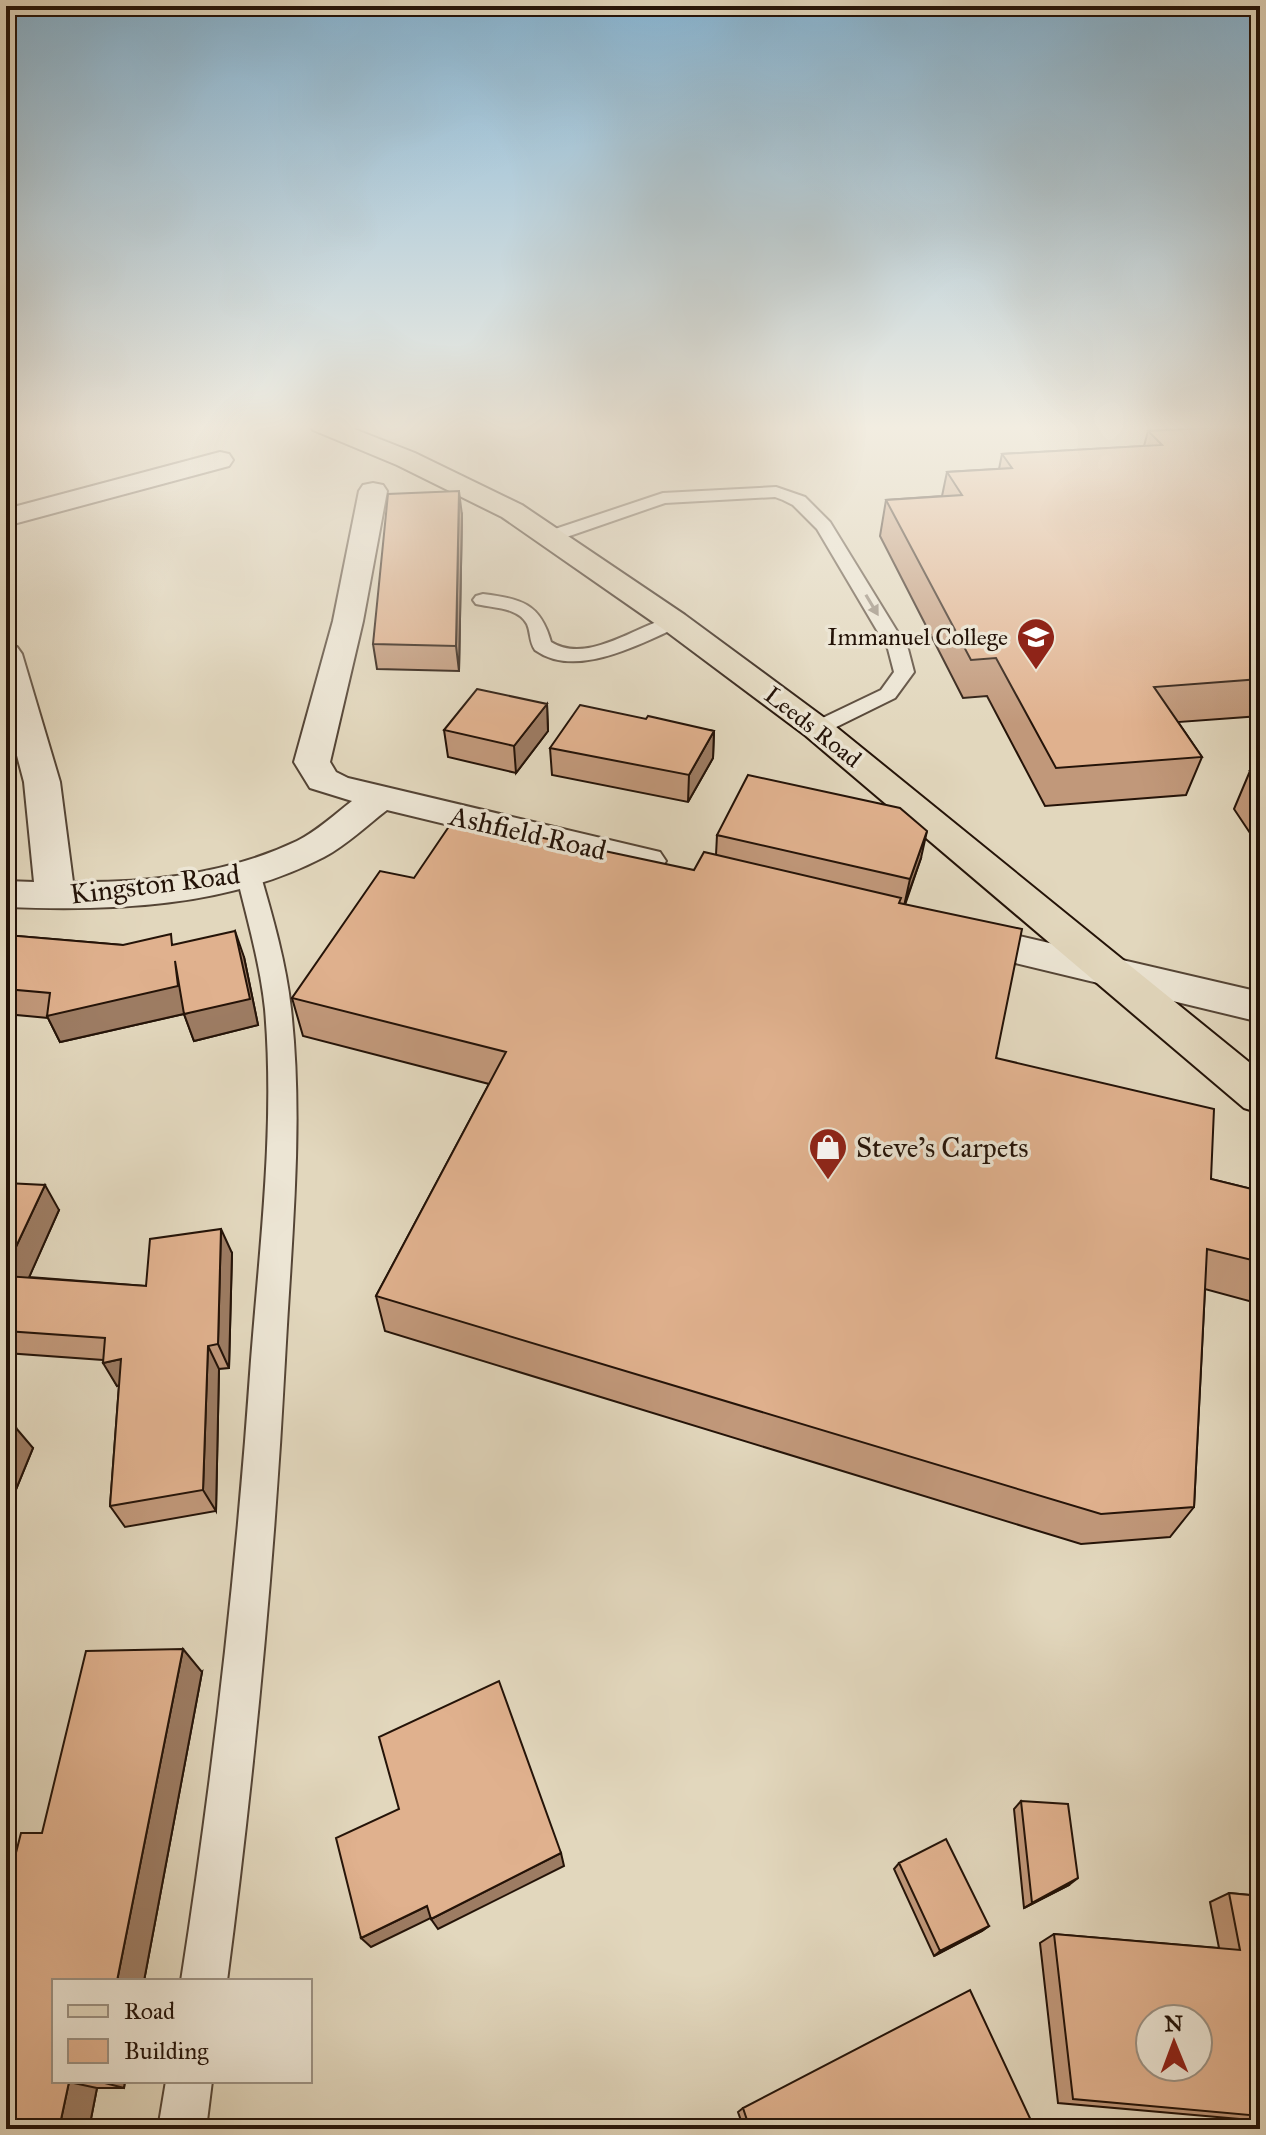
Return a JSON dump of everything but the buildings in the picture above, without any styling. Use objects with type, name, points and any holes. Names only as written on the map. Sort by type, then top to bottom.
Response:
[{"type":"main road","name":"Leeds Road","points":[[531,525],[674,622],[818,729],[1260,1096]]},
{"type":"street","name":"Ashfield Road","points":[[367,525],[348,621],[312,762],[323,780],[379,798],[673,868]]},
{"type":"street","points":[[6,654],[42,782],[55,896]]},
{"type":"street","name":"Kingston Road","points":[[6,894],[55,896],[218,882],[313,847],[379,798]]},
{"type":"street","points":[[921,927],[1260,1007]]},
{"type":"lane","points":[[549,537],[585,525]]},
{"type":"lane","points":[[818,729],[888,694],[904,672],[898,649],[819,525]]},
{"type":"lane","points":[[483,600],[509,605],[529,615],[545,648],[564,655],[588,654],[674,622]]},
{"type":"lane","points":[[204,1979],[242,1679],[264,1422],[283,1091],[278,1007],[265,936],[248,873]]},
{"type":"lane","points":[[182,2129],[189,2083]]},
{"type":"place","name":"Immanuel College","points":[[1036,671]]},
{"type":"place","name":"Steve's Carpets","points":[[828,1181]]}]
